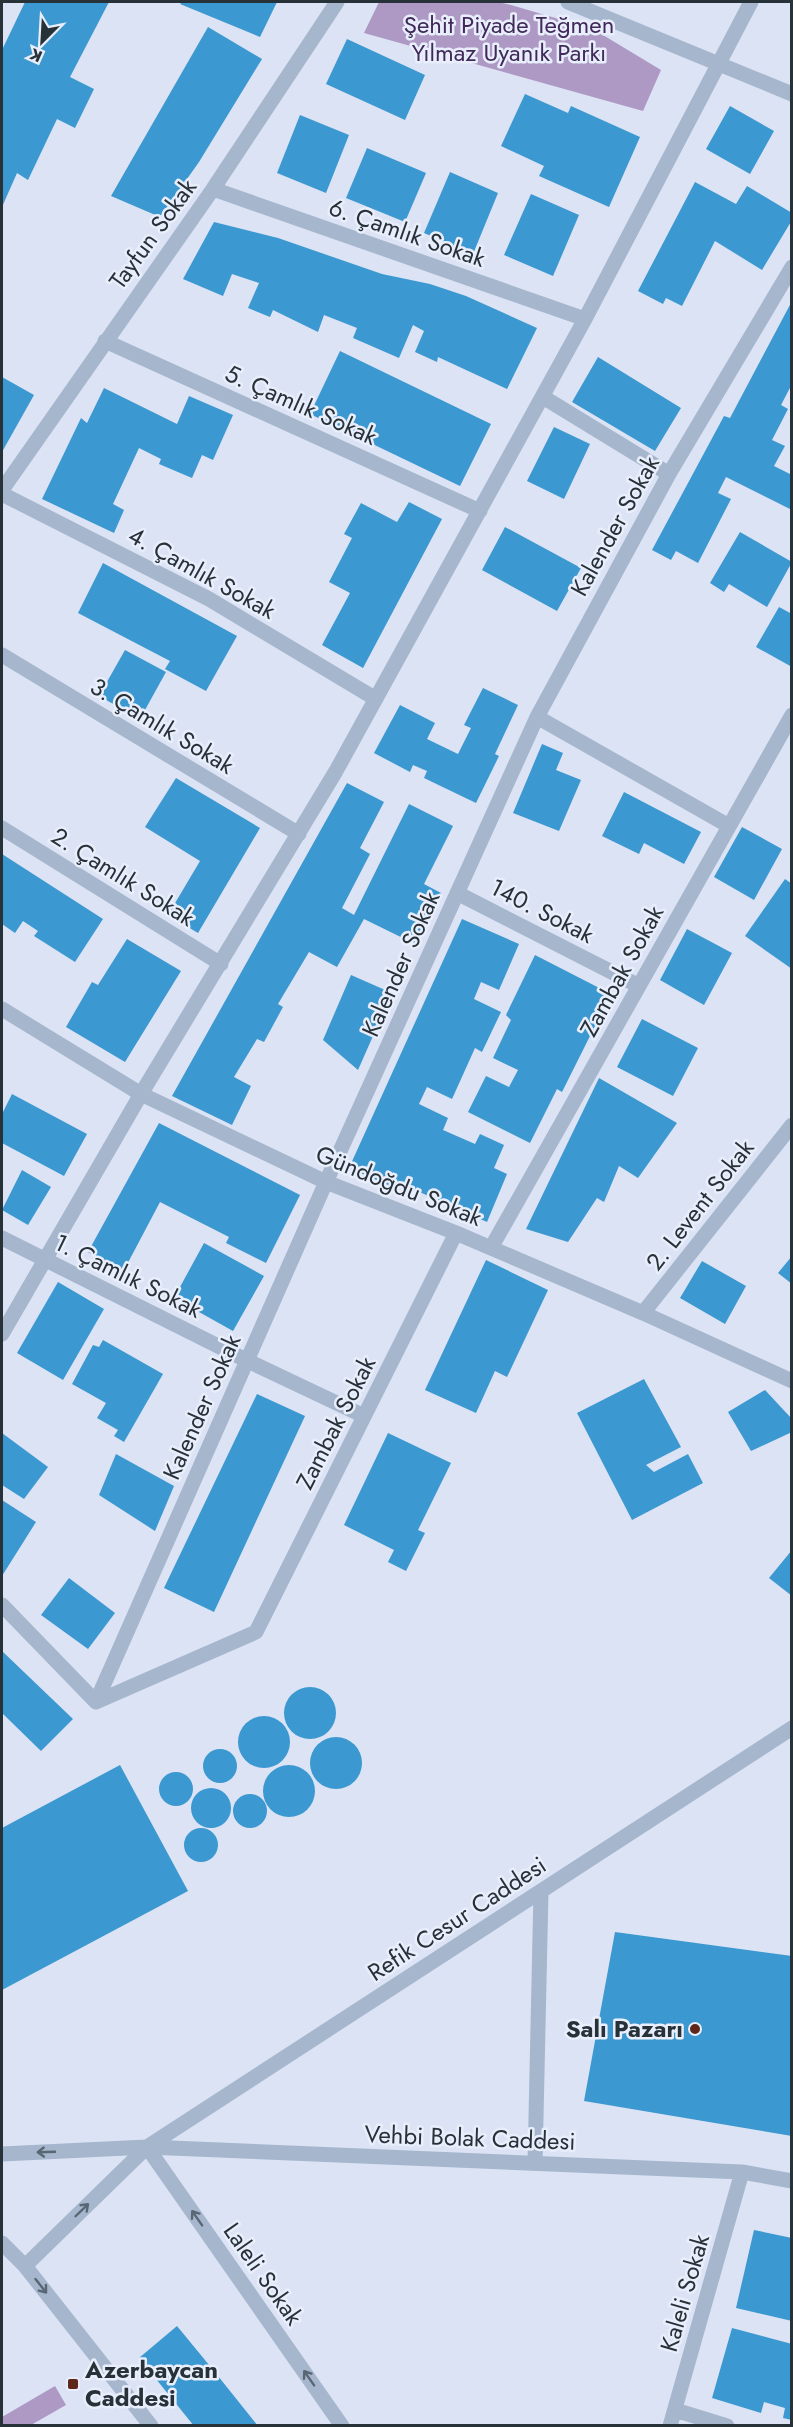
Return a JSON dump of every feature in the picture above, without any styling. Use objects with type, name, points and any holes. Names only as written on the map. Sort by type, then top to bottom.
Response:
[{"type":"street","name":"Tayfun Sokak","points":[[2,492],[213,189],[338,2]]},
{"type":"street","points":[[568,2],[792,94]]},
{"type":"street","points":[[2,1334],[141,1094],[221,964],[376,699],[585,319],[751,2]]},
{"type":"street","name":"6. Çamlık Sokak","points":[[213,189],[585,319]]},
{"type":"street","name":"Kalender Sokak","points":[[96,1702],[537,717],[669,474],[792,267]]},
{"type":"street","name":"5. Çamlık Sokak","points":[[105,341],[480,511]]},
{"type":"street","points":[[543,397],[669,474]]},
{"type":"street","name":"4. Çamlık Sokak","points":[[2,492],[209,599],[376,699]]},
{"type":"street","name":"3. Çamlık Sokak","points":[[2,655],[298,834]]},
{"type":"street","name":"Zambak Sokak","points":[[491,1248],[792,715]]},
{"type":"street","points":[[537,717],[729,826]]},
{"type":"street","name":"2. Çamlık Sokak","points":[[2,828],[221,964]]},
{"type":"street","name":"140. Sokak","points":[[457,893],[639,986]]},
{"type":"street","name":"Gündoğdu Sokak","points":[[2,1009],[141,1094],[327,1182],[456,1233],[643,1313],[792,1381]]},
{"type":"street","name":"2. Levent Sokak","points":[[643,1313],[792,1125]]},
{"type":"street","name":"Zambak Sokak","points":[[96,1702],[256,1632],[456,1233]]},
{"type":"street","name":"1. Çamlık Sokak","points":[[2,1238],[248,1361],[364,1416]]},
{"type":"street","points":[[2,1605],[96,1702]]},
{"type":"street","name":"Refik Cesur Caddesi","points":[[25,2266],[147,2147],[792,1728]]},
{"type":"street","points":[[535,2163],[541,1891]]},
{"type":"street","name":"Vehbi Bolak Caddesi","points":[[2,2154],[147,2147],[742,2172],[792,2181]]},
{"type":"street","name":"Laleli Sokak","points":[[147,2147],[342,2426]]},
{"type":"street","name":"Kaleli Sokak","points":[[670,2426],[742,2172]]},
{"type":"street","points":[[2,2243],[25,2266],[151,2426]]},
{"type":"street","points":[[675,2410],[727,2426]]},
{"type":"green space","name":"Şehit Piyade Teğmen Yılmaz Uyanık Parkı","points":[[379,2],[498,2],[511,5],[593,29],[661,70],[643,111],[364,33]]},
{"type":"green space","points":[[55,2386],[66,2405],[31,2425],[2,2425],[2,2417]]},
{"type":"building","points":[[25,2],[109,2],[70,77],[94,89],[75,128],[57,119],[28,180],[17,173],[2,207],[2,50]]},
{"type":"building","points":[[182,2],[277,2],[260,37],[180,4]]},
{"type":"building","points":[[208,27],[262,59],[199,162],[160,217],[111,196]]},
{"type":"building","points":[[347,39],[425,75],[405,120],[326,84]]},
{"type":"building","points":[[525,94],[568,113],[571,106],[640,137],[609,207],[539,176],[544,166],[501,146]]},
{"type":"building","points":[[730,106],[774,131],[750,174],[706,149]]},
{"type":"building","points":[[300,115],[349,135],[326,193],[277,173]]},
{"type":"building","points":[[367,148],[426,173],[405,222],[346,198]]},
{"type":"building","points":[[450,172],[498,193],[473,254],[424,233]]},
{"type":"building","points":[[695,182],[736,204],[747,186],[792,213],[792,220],[762,270],[715,241],[682,306],[666,298],[663,304],[638,291]]},
{"type":"building","points":[[531,194],[579,215],[553,276],[504,255]]},
{"type":"building","points":[[214,222],[278,238],[382,274],[430,284],[466,296],[537,328],[507,389],[438,357],[437,362],[415,352],[424,331],[413,325],[399,358],[353,338],[357,328],[324,315],[318,332],[273,310],[270,317],[248,308],[259,283],[232,274],[223,296],[183,279]]},
{"type":"building","points":[[792,301],[792,384],[781,405],[788,409],[772,440],[785,446],[774,466],[792,475],[792,510],[726,477],[718,493],[731,499],[698,563],[676,551],[671,560],[652,550],[724,416],[730,418]]},
{"type":"building","points":[[340,351],[491,424],[460,486],[310,414]]},
{"type":"building","points":[[598,357],[681,408],[655,451],[572,402]]},
{"type":"building","points":[[2,377],[34,395],[2,452]]},
{"type":"building","points":[[104,388],[177,424],[189,396],[233,415],[213,460],[202,455],[192,478],[159,464],[161,459],[139,448],[113,504],[124,510],[114,533],[42,499],[81,418],[87,423]]},
{"type":"building","points":[[554,427],[590,444],[564,499],[527,481]]},
{"type":"building","points":[[409,502],[442,519],[363,668],[322,645],[350,593],[329,582],[352,538],[344,534],[361,503],[397,522]]},
{"type":"building","points":[[505,527],[581,568],[557,611],[482,570]]},
{"type":"building","points":[[740,532],[792,562],[767,607],[729,584],[724,592],[710,583]]},
{"type":"building","points":[[103,563],[237,636],[206,691],[165,669],[170,661],[78,613]]},
{"type":"building","points":[[779,607],[792,614],[792,667],[756,647]]},
{"type":"building","points":[[125,650],[166,672],[140,719],[99,696]]},
{"type":"building","points":[[483,688],[518,705],[495,754],[499,756],[476,803],[424,778],[427,771],[413,765],[410,772],[374,753],[400,705],[435,723],[427,739],[458,754],[471,728],[464,725]]},
{"type":"building","points":[[542,744],[563,753],[556,770],[581,780],[559,831],[513,813]]},
{"type":"building","points":[[176,778],[260,828],[198,933],[168,915],[200,861],[145,827]]},
{"type":"building","points":[[347,783],[384,802],[360,848],[370,854],[342,908],[354,915],[409,804],[453,826],[424,884],[441,893],[417,945],[364,919],[337,967],[309,952],[278,1004],[283,1007],[264,1042],[257,1039],[234,1077],[251,1086],[232,1125],[172,1096]]},
{"type":"building","points":[[624,792],[701,832],[684,864],[644,843],[639,854],[602,836]]},
{"type":"building","points":[[742,827],[782,849],[754,900],[714,877]]},
{"type":"building","points":[[2,854],[103,919],[75,962],[34,936],[38,931],[23,921],[15,933],[2,924]]},
{"type":"building","points":[[785,879],[792,884],[792,969],[745,936]]},
{"type":"building","points":[[462,919],[519,944],[499,990],[481,982],[474,999],[501,1012],[482,1052],[475,1048],[452,1099],[427,1087],[419,1104],[448,1118],[443,1130],[475,1144],[480,1134],[504,1145],[494,1168],[507,1174],[487,1222],[397,1182],[395,1188],[349,1168]]},
{"type":"building","points":[[687,929],[732,953],[704,1005],[660,980]]},
{"type":"building","points":[[127,939],[181,971],[125,1062],[66,1027],[92,982],[98,985]]},
{"type":"building","points":[[535,955],[611,994],[562,1092],[557,1089],[530,1143],[468,1112],[486,1076],[509,1087],[518,1070],[493,1058],[511,1020],[506,1015]]},
{"type":"building","points":[[351,975],[392,993],[358,1070],[323,1040]]},
{"type":"building","points":[[642,1019],[698,1048],[673,1096],[617,1067]]},
{"type":"building","points":[[599,1078],[677,1123],[638,1178],[619,1166],[604,1202],[597,1198],[568,1242],[526,1229]]},
{"type":"building","points":[[12,1094],[87,1134],[64,1176],[2,1143],[2,1114]]},
{"type":"building","points":[[159,1123],[300,1195],[266,1263],[226,1243],[229,1237],[160,1202],[122,1274],[88,1252]]},
{"type":"building","points":[[22,1170],[51,1187],[28,1225],[2,1210]]},
{"type":"building","points":[[204,1243],[264,1276],[233,1331],[174,1298]]},
{"type":"building","points":[[792,1256],[792,1284],[778,1273]]},
{"type":"building","points":[[486,1260],[548,1290],[507,1377],[495,1371],[476,1413],[425,1390]]},
{"type":"building","points":[[702,1261],[746,1286],[725,1324],[680,1298]]},
{"type":"building","points":[[58,1282],[104,1309],[63,1380],[17,1353]]},
{"type":"building","points":[[103,1340],[163,1374],[124,1442],[114,1436],[118,1430],[97,1418],[106,1403],[72,1384],[93,1345],[99,1347]]},
{"type":"building","points":[[644,1379],[681,1447],[646,1465],[654,1472],[688,1454],[703,1483],[632,1520],[577,1413]]},
{"type":"building","points":[[765,1390],[792,1419],[792,1432],[751,1451],[728,1412]]},
{"type":"building","points":[[257,1394],[305,1416],[214,1612],[164,1588]]},
{"type":"building","points":[[2,1433],[48,1467],[24,1499],[2,1485]]},
{"type":"building","points":[[388,1433],[451,1463],[418,1530],[425,1533],[406,1571],[388,1562],[394,1550],[344,1525]]},
{"type":"building","points":[[116,1454],[174,1486],[155,1531],[99,1495]]},
{"type":"building","points":[[2,1500],[36,1522],[2,1576]]},
{"type":"building","points":[[792,1550],[792,1596],[769,1578]]},
{"type":"building","points":[[69,1578],[115,1613],[88,1649],[41,1615]]},
{"type":"building","points":[[2,1651],[73,1719],[41,1751],[2,1713]]},
{"type":"building","points":[[310,1687],[320,1689],[328,1695],[334,1703],[336,1713],[334,1723],[328,1731],[320,1737],[310,1739],[300,1737],[292,1731],[286,1723],[284,1713],[286,1703],[292,1695],[300,1689]]},
{"type":"building","points":[[264,1716],[274,1718],[282,1724],[288,1732],[290,1742],[288,1752],[282,1760],[274,1766],[264,1768],[254,1766],[246,1760],[240,1752],[238,1742],[240,1732],[246,1724],[254,1718]]},
{"type":"building","points":[[336,1737],[346,1739],[354,1745],[360,1753],[362,1763],[360,1773],[354,1781],[346,1787],[336,1789],[326,1787],[318,1781],[312,1773],[310,1763],[312,1753],[318,1745],[326,1739]]},
{"type":"building","points":[[220,1749],[232,1754],[237,1766],[232,1778],[220,1783],[208,1778],[203,1766],[208,1754]]},
{"type":"building","points":[[120,1765],[188,1891],[2,1990],[2,1828]]},
{"type":"building","points":[[289,1765],[299,1767],[307,1773],[313,1781],[315,1791],[313,1801],[307,1809],[299,1815],[289,1817],[279,1815],[271,1809],[265,1801],[263,1791],[265,1781],[271,1773],[279,1767]]},
{"type":"building","points":[[176,1772],[188,1777],[193,1789],[188,1801],[176,1806],[164,1801],[159,1789],[164,1777]]},
{"type":"building","points":[[211,1788],[219,1789],[225,1794],[230,1800],[230,1816],[225,1822],[219,1827],[211,1828],[203,1827],[197,1822],[192,1816],[191,1808],[192,1800],[197,1794],[203,1789]]},
{"type":"building","points":[[250,1794],[262,1799],[267,1811],[262,1823],[250,1828],[238,1823],[233,1811],[238,1799]]},
{"type":"building","points":[[201,1828],[213,1833],[218,1845],[213,1857],[201,1862],[189,1857],[184,1845],[189,1833]]},
{"type":"building","name":"Salı Pazarı","points":[[615,1932],[792,1956],[792,2136],[584,2101]]},
{"type":"building","points":[[754,2230],[792,2238],[792,2321],[736,2308]]},
{"type":"building","points":[[177,2326],[258,2426],[194,2426],[139,2358]]},
{"type":"building","points":[[732,2328],[792,2344],[792,2420],[783,2418],[785,2408],[764,2402],[761,2413],[712,2398]]},
{"type":"place","name":"Salı Pazarı","points":[[695,2029]]},
{"type":"place","name":"Azerbaycan Caddesi","points":[[73,2384]]}]
